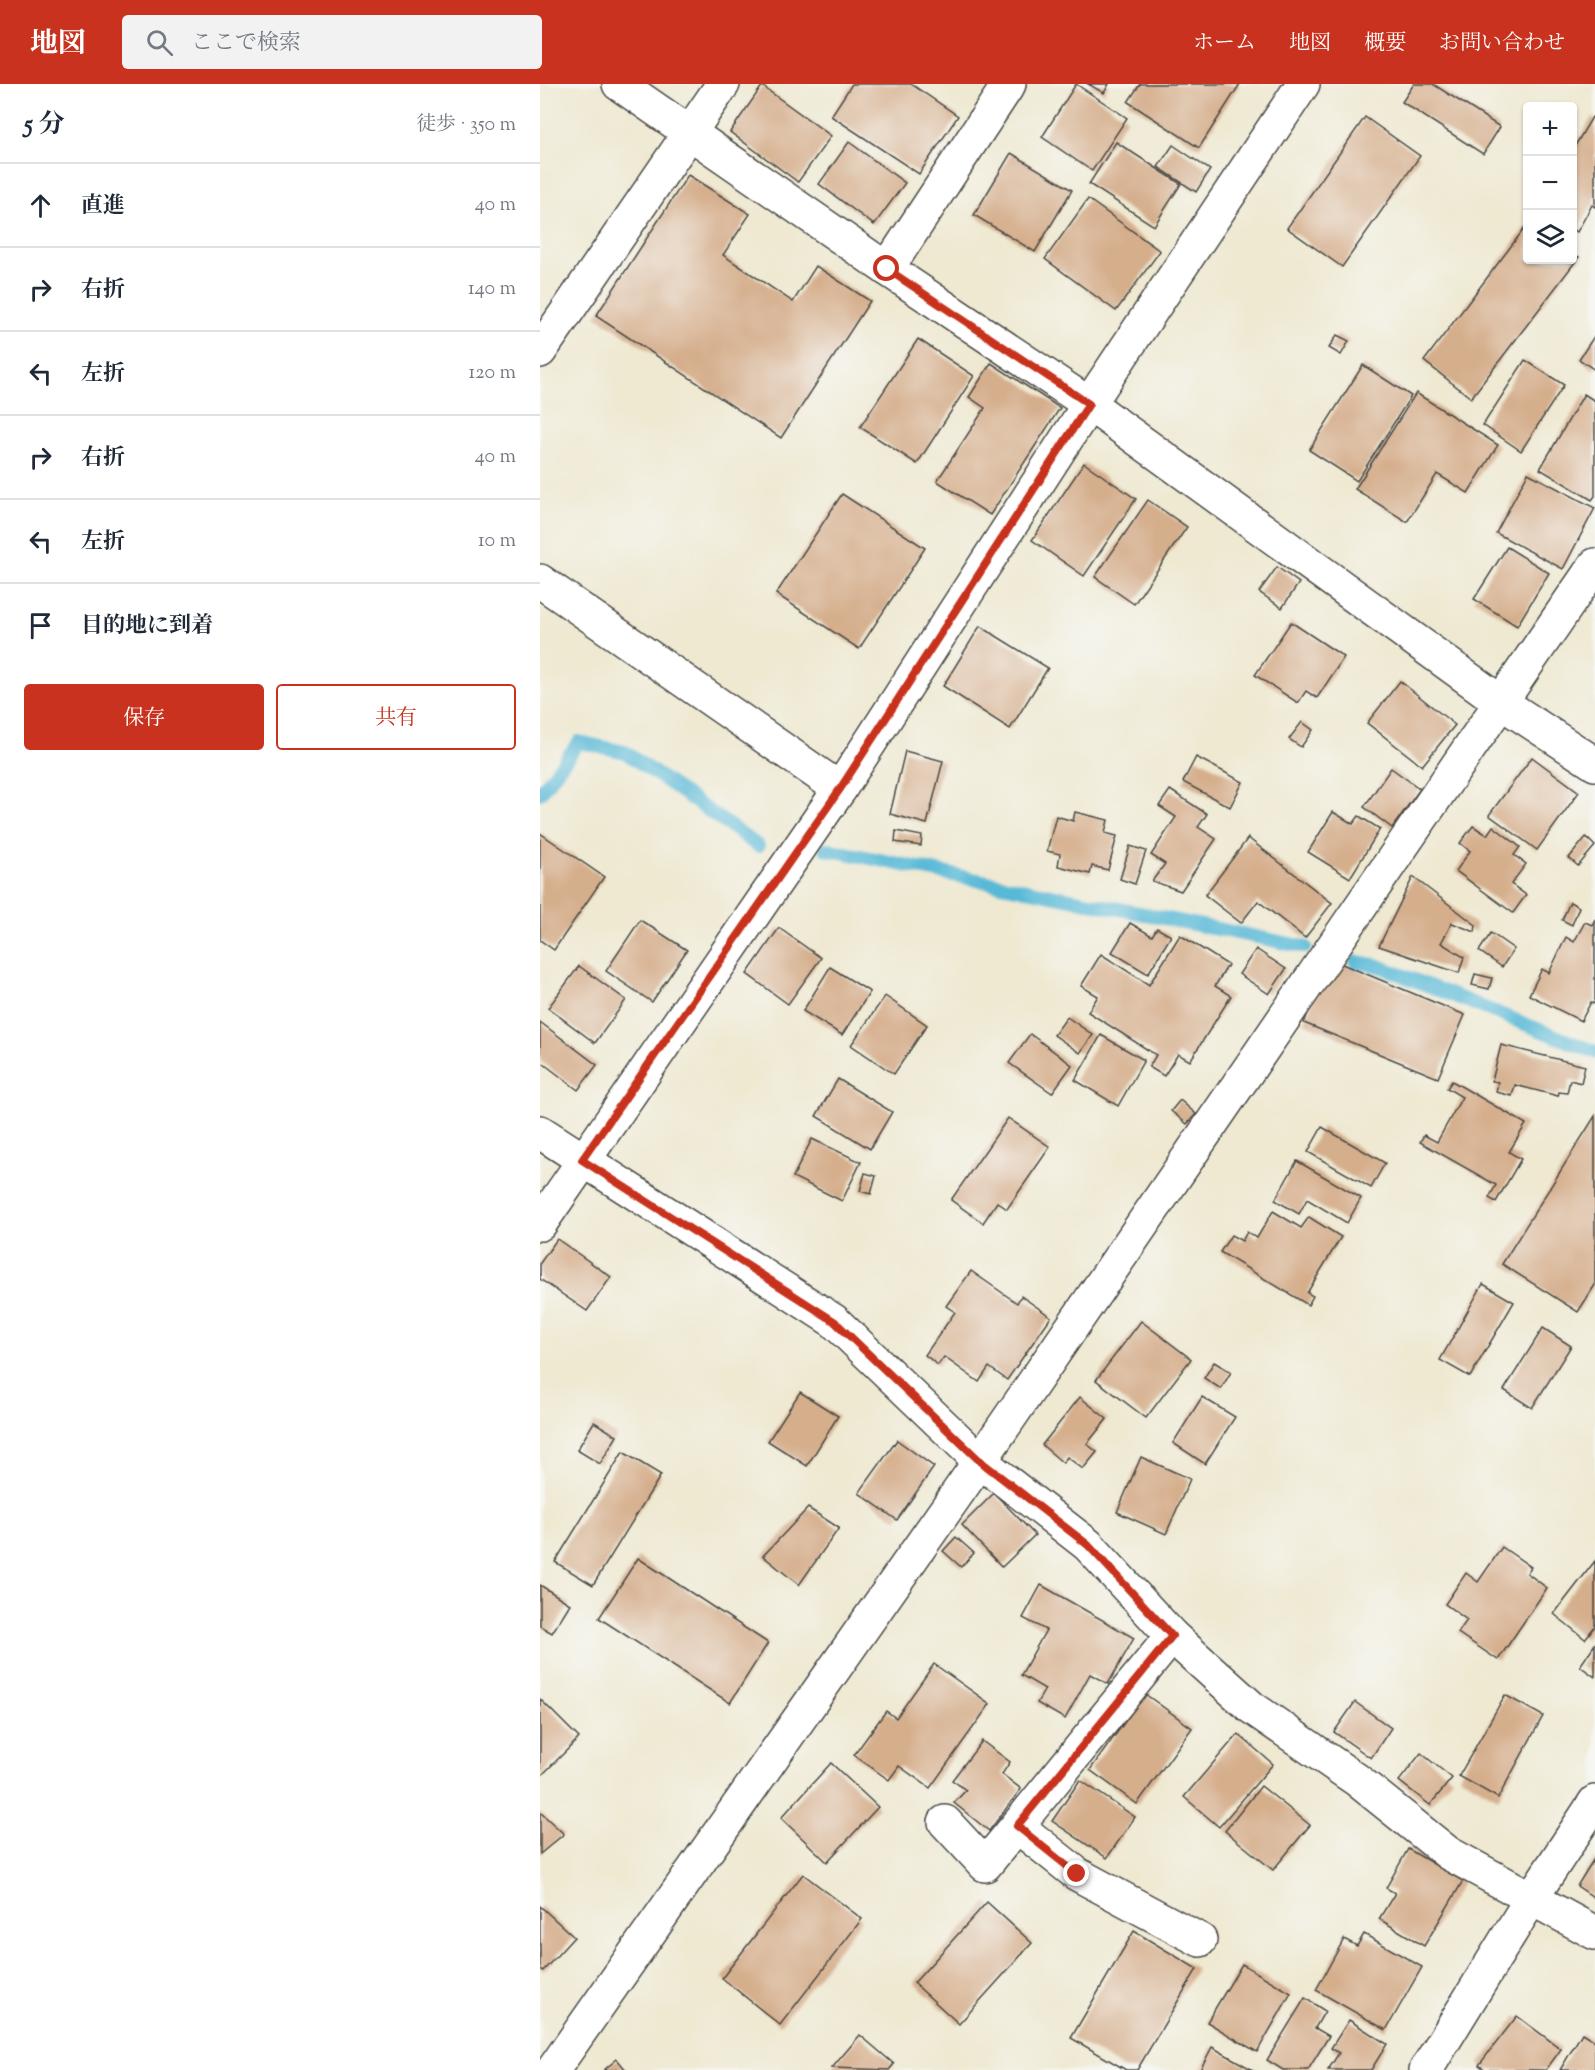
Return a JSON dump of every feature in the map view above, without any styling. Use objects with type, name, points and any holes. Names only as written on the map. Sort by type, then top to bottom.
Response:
[{"type":"street","points":[[619,84],[887,269],[1089,404],[1502,703],[1595,764]]},
{"type":"street","points":[[540,351],[692,133],[723,84]]},
{"type":"street","points":[[887,269],[1009,84]]},
{"type":"street","points":[[540,1224],[840,789],[1089,404],[1303,84]]},
{"type":"street","points":[[553,2070],[980,1461],[1595,565]]},
{"type":"street","points":[[540,581],[840,789]]},
{"type":"street","points":[[540,1132],[834,1321],[980,1461],[1088,1545],[1172,1636],[1251,1707],[1357,1780],[1448,1853],[1595,1933]]},
{"type":"street","points":[[945,1822],[985,1865],[1172,1636]]},
{"type":"street","points":[[1426,2070],[1531,1899],[1595,1802]]},
{"type":"street","points":[[1017,1826],[1077,1874],[1200,1940]]},
{"type":"building","points":[[852,84],[911,84],[958,116],[919,174],[831,116]]},
{"type":"building","points":[[1076,84],[1127,118],[1092,171],[1042,137]]},
{"type":"building","points":[[1088,84],[1109,84],[1104,93]]},
{"type":"building","points":[[1140,84],[1240,84],[1199,148],[1128,102]]},
{"type":"building","points":[[1414,84],[1433,84],[1500,127],[1483,154],[1402,102]]},
{"type":"building","points":[[762,86],[831,136],[798,182],[730,132]]},
{"type":"building","points":[[1365,117],[1420,156],[1342,267],[1287,228]]},
{"type":"building","points":[[1592,117],[1595,119],[1595,207],[1592,205],[1577,232],[1577,156],[1577,142]]},
{"type":"building","points":[[849,142],[905,183],[874,225],[819,184]]},
{"type":"building","points":[[1116,142],[1181,184],[1154,226],[1089,184]]},
{"type":"building","points":[[1173,145],[1210,170],[1196,192],[1158,167]]},
{"type":"building","points":[[1011,153],[1072,190],[1035,252],[974,215]]},
{"type":"building","points":[[688,175],[750,214],[723,255],[793,302],[816,266],[870,301],[781,438],[596,316]]},
{"type":"building","points":[[1088,199],[1160,251],[1116,311],[1045,259]]},
{"type":"building","points":[[1523,230],[1523,264],[1574,264],[1471,398],[1424,361]]},
{"type":"building","points":[[1337,335],[1349,341],[1341,355],[1329,348]]},
{"type":"building","points":[[1595,335],[1595,370],[1579,359]]},
{"type":"building","points":[[918,339],[974,376],[917,464],[860,427]]},
{"type":"building","points":[[1525,360],[1564,385],[1521,451],[1483,425]]},
{"type":"building","points":[[991,363],[1060,408],[990,515],[937,481],[985,408],[969,397]]},
{"type":"building","points":[[1363,365],[1411,396],[1357,481],[1309,450]]},
{"type":"building","points":[[1416,393],[1498,445],[1468,493],[1437,474],[1407,522],[1355,489]]},
{"type":"building","points":[[1584,394],[1595,401],[1595,496],[1592,500],[1540,469]]},
{"type":"building","points":[[1084,463],[1136,499],[1084,576],[1032,540]]},
{"type":"building","points":[[1528,473],[1595,508],[1563,569],[1496,533]]},
{"type":"building","points":[[842,494],[925,548],[859,649],[776,594]]},
{"type":"building","points":[[1148,500],[1187,527],[1134,604],[1095,577]]},
{"type":"building","points":[[1507,547],[1549,573],[1517,626],[1474,599]]},
{"type":"building","points":[[1277,567],[1299,583],[1282,608],[1259,592]]},
{"type":"building","points":[[1291,622],[1344,657],[1317,698],[1306,691],[1298,703],[1255,675]]},
{"type":"building","points":[[980,626],[1048,668],[1010,729],[943,686]]},
{"type":"building","points":[[1400,681],[1455,725],[1422,766],[1367,723]]},
{"type":"building","points":[[1302,722],[1313,730],[1301,747],[1289,739]]},
{"type":"building","points":[[905,751],[943,761],[927,824],[890,814]]},
{"type":"building","points":[[1196,757],[1243,782],[1230,807],[1183,782]]},
{"type":"building","points":[[1532,757],[1579,792],[1537,850],[1489,815]]},
{"type":"building","points":[[1391,768],[1420,789],[1392,828],[1364,807]]},
{"type":"building","points":[[1170,790],[1207,814],[1198,827],[1216,839],[1181,891],[1152,881],[1165,864],[1151,855],[1176,817],[1159,806]]},
{"type":"building","points":[[1075,812],[1108,820],[1105,833],[1117,836],[1108,870],[1092,866],[1090,874],[1058,866],[1060,854],[1047,851],[1056,816],[1073,821]]},
{"type":"building","points":[[1333,812],[1353,824],[1359,816],[1380,829],[1350,878],[1308,852]]},
{"type":"building","points":[[1473,826],[1487,835],[1493,826],[1520,847],[1514,855],[1526,864],[1511,884],[1526,895],[1513,913],[1456,871],[1470,851],[1460,843]]},
{"type":"building","points":[[896,831],[922,836],[921,846],[895,842]]},
{"type":"building","points":[[540,833],[604,877],[554,950],[540,940]]},
{"type":"building","points":[[1586,837],[1595,846],[1578,866],[1569,858]]},
{"type":"building","points":[[1248,838],[1332,903],[1305,938],[1258,901],[1241,923],[1205,895]]},
{"type":"building","points":[[1130,846],[1146,851],[1135,884],[1120,879]]},
{"type":"building","points":[[1413,877],[1476,925],[1475,932],[1452,923],[1441,943],[1464,957],[1459,973],[1379,946]]},
{"type":"building","points":[[1570,902],[1579,907],[1572,925],[1562,920]]},
{"type":"building","points":[[1595,919],[1595,1004],[1591,1002],[1581,1021],[1529,995],[1542,969],[1549,973],[1566,937],[1574,942],[1585,922],[1592,925]]},
{"type":"building","points":[[640,920],[687,950],[652,1002],[606,971]]},
{"type":"building","points":[[1130,923],[1152,936],[1157,928],[1171,936],[1148,974],[1112,952]]},
{"type":"building","points":[[779,928],[821,958],[788,1004],[747,974]]},
{"type":"building","points":[[1491,933],[1514,949],[1502,967],[1479,951]]},
{"type":"building","points":[[1180,935],[1228,965],[1215,986],[1231,996],[1190,1061],[1178,1054],[1164,1076],[1149,1067],[1156,1055],[1088,1012],[1098,996],[1081,986],[1101,954],[1149,985]]},
{"type":"building","points":[[1256,949],[1286,969],[1269,994],[1239,974]]},
{"type":"building","points":[[1330,959],[1465,1015],[1438,1078],[1304,1023]]},
{"type":"building","points":[[579,966],[626,1000],[595,1043],[548,1008]]},
{"type":"building","points":[[830,967],[870,992],[842,1035],[803,1011]]},
{"type":"building","points":[[1475,974],[1492,978],[1489,989],[1472,985]]},
{"type":"building","points":[[885,996],[927,1025],[894,1074],[851,1045]]},
{"type":"building","points":[[1067,1017],[1093,1035],[1080,1053],[1054,1035]]},
{"type":"building","points":[[540,1022],[597,1065],[578,1090],[540,1061]]},
{"type":"building","points":[[1030,1034],[1072,1065],[1052,1093],[1009,1063]]},
{"type":"building","points":[[1101,1035],[1144,1060],[1118,1106],[1075,1080]]},
{"type":"building","points":[[1501,1045],[1585,1066],[1581,1083],[1570,1080],[1567,1093],[1559,1092],[1558,1096],[1515,1085],[1512,1096],[1496,1092],[1498,1082],[1492,1081]]},
{"type":"building","points":[[838,1079],[892,1112],[870,1149],[816,1116]]},
{"type":"building","points":[[1452,1081],[1526,1124],[1509,1152],[1521,1159],[1496,1202],[1489,1198],[1496,1185],[1420,1142],[1424,1135],[1437,1142],[1462,1097],[1447,1088]]},
{"type":"building","points":[[1180,1100],[1196,1114],[1187,1124],[1171,1111]]},
{"type":"building","points":[[1595,1116],[1595,1285],[1578,1312],[1502,1264]]},
{"type":"building","points":[[1008,1118],[1050,1147],[1007,1209],[997,1202],[983,1223],[951,1200]]},
{"type":"building","points":[[1322,1127],[1385,1163],[1371,1188],[1308,1152]]},
{"type":"building","points":[[812,1139],[861,1162],[842,1201],[793,1177]]},
{"type":"building","points":[[1297,1161],[1361,1198],[1347,1223],[1307,1199],[1299,1214],[1275,1200]]},
{"type":"building","points":[[865,1173],[876,1176],[871,1194],[860,1191]]},
{"type":"building","points":[[1273,1211],[1301,1228],[1309,1217],[1341,1237],[1307,1293],[1313,1296],[1308,1305],[1220,1252],[1231,1235],[1242,1241],[1247,1232],[1257,1238]]},
{"type":"building","points":[[557,1239],[611,1277],[587,1311],[540,1279],[540,1263]]},
{"type":"building","points":[[971,1271],[1017,1303],[1021,1296],[1051,1317],[1007,1380],[989,1367],[979,1382],[944,1357],[938,1365],[925,1355],[955,1312],[946,1306]]},
{"type":"building","points":[[1483,1284],[1514,1302],[1470,1377],[1440,1360]]},
{"type":"building","points":[[1141,1321],[1191,1359],[1146,1418],[1096,1380]]},
{"type":"building","points":[[1543,1328],[1571,1346],[1532,1408],[1504,1390]]},
{"type":"building","points":[[1214,1362],[1231,1372],[1221,1389],[1204,1378]]},
{"type":"building","points":[[800,1392],[838,1416],[807,1466],[768,1441]]},
{"type":"building","points":[[1080,1397],[1107,1419],[1087,1444],[1097,1452],[1083,1469],[1067,1457],[1063,1463],[1042,1445]]},
{"type":"building","points":[[1202,1397],[1235,1417],[1205,1464],[1173,1443]]},
{"type":"building","points":[[594,1422],[617,1436],[600,1464],[577,1450]]},
{"type":"building","points":[[897,1440],[934,1467],[897,1520],[859,1493]]},
{"type":"building","points":[[623,1452],[661,1475],[593,1585],[555,1562]]},
{"type":"building","points":[[1141,1457],[1190,1479],[1166,1534],[1117,1512]]},
{"type":"building","points":[[994,1493],[1035,1535],[1002,1567],[962,1525]]},
{"type":"building","points":[[808,1508],[839,1528],[799,1585],[763,1556]]},
{"type":"building","points":[[956,1537],[974,1553],[961,1567],[943,1551]]},
{"type":"building","points":[[1502,1547],[1531,1567],[1527,1573],[1547,1588],[1498,1660],[1458,1633],[1467,1620],[1445,1604],[1466,1573],[1478,1582]]},
{"type":"building","points":[[638,1558],[768,1643],[730,1703],[599,1618]]},
{"type":"building","points":[[1595,1561],[1595,1626],[1585,1639],[1554,1614]]},
{"type":"building","points":[[540,1585],[570,1604],[552,1633],[540,1626]]},
{"type":"building","points":[[1041,1585],[1134,1638],[1108,1684],[1090,1674],[1065,1719],[1037,1703],[1045,1689],[1021,1675],[1046,1630],[1023,1618]]},
{"type":"building","points":[[1595,1644],[1595,1677],[1580,1666]]},
{"type":"building","points":[[934,1664],[990,1704],[930,1788],[899,1766],[889,1780],[854,1755],[886,1711],[896,1718]]},
{"type":"building","points":[[1145,1694],[1192,1728],[1137,1804],[1090,1770]]},
{"type":"building","points":[[1505,1695],[1543,1716],[1498,1798],[1459,1776]]},
{"type":"building","points":[[540,1699],[579,1738],[541,1776],[540,1775]]},
{"type":"building","points":[[1355,1702],[1391,1728],[1371,1758],[1334,1732]]},
{"type":"building","points":[[1238,1734],[1273,1764],[1219,1827],[1184,1797]]},
{"type":"building","points":[[982,1741],[1010,1762],[1002,1774],[1021,1789],[989,1831],[954,1803],[966,1790],[952,1780]]},
{"type":"building","points":[[1421,1753],[1452,1778],[1430,1805],[1399,1781]]},
{"type":"building","points":[[831,1763],[878,1807],[827,1862],[781,1818]]},
{"type":"building","points":[[1080,1780],[1135,1817],[1107,1858],[1052,1821]]},
{"type":"building","points":[[1261,1786],[1310,1825],[1273,1870],[1225,1831]]},
{"type":"building","points":[[540,1812],[564,1834],[540,1854]]},
{"type":"building","points":[[1408,1849],[1463,1881],[1424,1946],[1379,1919],[1395,1893],[1386,1888]]},
{"type":"building","points":[[1595,1857],[1595,1898],[1577,1886]]},
{"type":"building","points":[[803,1874],[862,1919],[780,2025],[722,1978]]},
{"type":"building","points":[[987,1902],[1032,1943],[959,2024],[914,1983]]},
{"type":"building","points":[[540,1906],[574,1937],[543,1971],[540,1968]]},
{"type":"building","points":[[1134,1931],[1197,1969],[1137,2070],[1126,2070],[1071,2038]]},
{"type":"building","points":[[1364,1934],[1422,1967],[1386,2030],[1316,1990],[1344,1939],[1357,1946]]},
{"type":"building","points":[[1242,1964],[1291,1993],[1257,2052],[1207,2022]]},
{"type":"building","points":[[1305,1998],[1325,2011],[1315,2028],[1329,2036],[1308,2070],[1283,2070],[1267,2060]]},
{"type":"building","points":[[1517,2016],[1561,2049],[1546,2070],[1486,2070],[1479,2065]]},
{"type":"building","points":[[1349,2020],[1387,2044],[1371,2070],[1328,2070],[1339,2053],[1331,2048]]},
{"type":"building","points":[[1582,2033],[1595,2041],[1595,2070],[1560,2070]]},
{"type":"building","points":[[860,2035],[894,2064],[889,2070],[832,2068]]},
{"type":"building","points":[[1212,2047],[1253,2070],[1200,2070]]},
{"type":"building","points":[[617,2059],[626,2070],[604,2070]]},
{"type":"waterway","points":[[540,793],[579,742],[625,752],[758,846]]},
{"type":"waterway","points":[[826,849],[1305,947]]},
{"type":"waterway","points":[[1356,962],[1379,966],[1595,1052]]},
{"type":"route","points":[[887,269],[1089,404],[840,789],[582,1160],[834,1321],[980,1461],[1088,1545],[1172,1636],[1017,1826],[1077,1874]]}]
